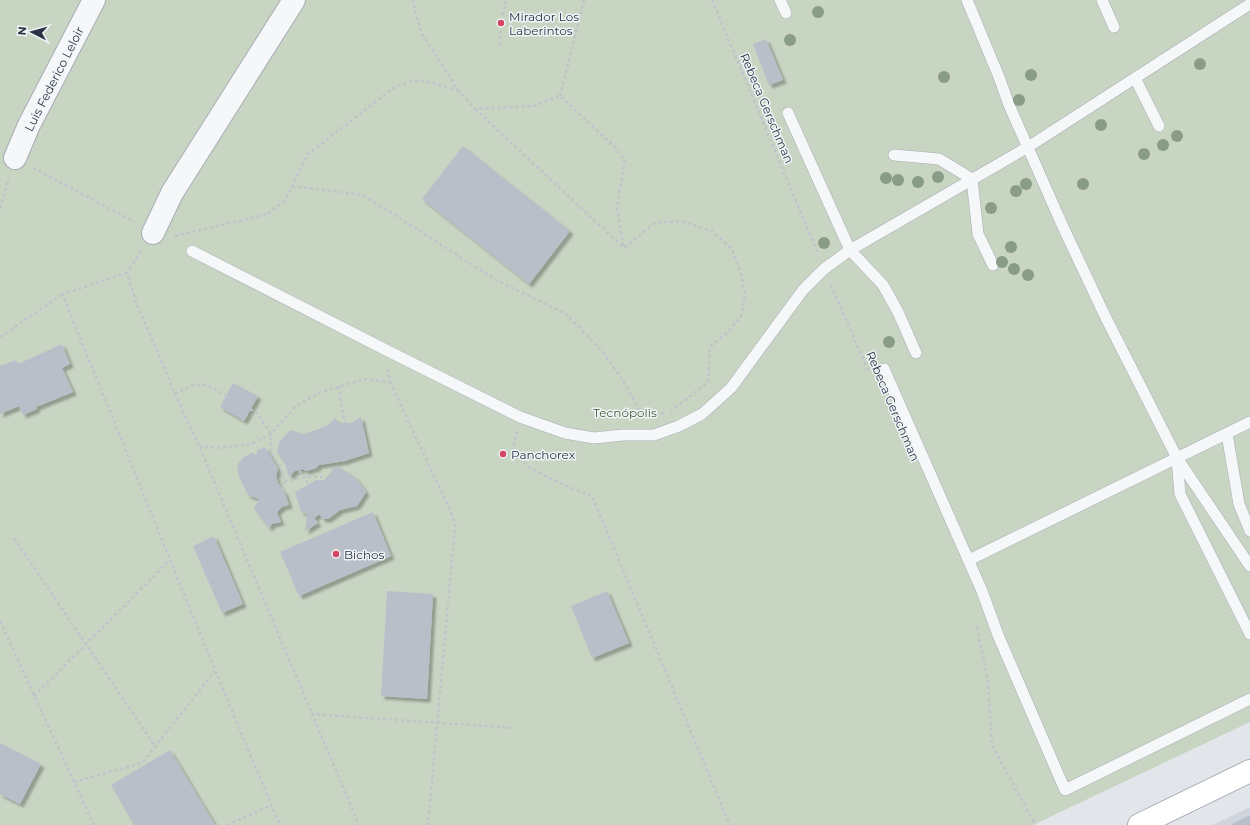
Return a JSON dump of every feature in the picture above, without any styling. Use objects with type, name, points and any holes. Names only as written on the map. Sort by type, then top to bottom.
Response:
[{"type":"main road","points":[[1139,825],[1250,771]]},
{"type":"street","name":"Luis Federico Leloir","points":[[15,158],[29,125],[94,0]]},
{"type":"street","points":[[153,232],[172,193],[294,0]]},
{"type":"lane","points":[[780,0],[786,13]]},
{"type":"lane","points":[[967,0],[1009,105],[1093,290],[1177,458],[1250,566]]},
{"type":"lane","points":[[1102,0],[1114,27]]},
{"type":"lane","points":[[192,251],[520,417],[565,433],[594,438],[623,435],[654,435],[679,426],[702,414],[731,388],[803,290],[824,269],[850,250],[1028,147],[1250,4]]},
{"type":"lane","points":[[1135,78],[1159,126]]},
{"type":"lane","points":[[788,113],[850,250],[883,285],[898,312],[916,353]]},
{"type":"lane","points":[[894,156],[940,159],[972,179]]},
{"type":"lane","points":[[972,179],[978,234],[993,265]]},
{"type":"lane","points":[[884,369],[969,560],[998,636],[1065,790],[1250,699]]},
{"type":"lane","points":[[969,560],[1250,422]]},
{"type":"lane","points":[[1227,434],[1239,504],[1250,531]]},
{"type":"lane","points":[[1177,458],[1180,494],[1250,634]]},
{"type":"path","points":[[413,0],[422,34],[458,90],[475,109],[624,248]]},
{"type":"path","points":[[500,45],[501,23],[506,0]]},
{"type":"path","points":[[560,96],[584,0]]},
{"type":"path","name":"Rebeca Gerschman","points":[[712,0],[868,371]]},
{"type":"path","points":[[0,208],[15,158],[166,238],[268,214],[286,199],[307,155],[392,89],[410,81],[424,81],[458,90]]},
{"type":"path","points":[[475,109],[534,106],[560,96]]},
{"type":"path","points":[[560,96],[615,147],[625,160],[617,208],[624,248]]},
{"type":"path","points":[[292,186],[356,194],[366,197],[498,281],[566,314],[603,352],[621,378],[654,435]]},
{"type":"path","points":[[624,248],[655,223],[681,221],[712,231],[732,249],[742,277],[745,296],[741,316],[730,330],[710,347],[708,382],[669,413],[643,415]]},
{"type":"path","points":[[0,337],[64,294],[127,274],[153,232]]},
{"type":"path","points":[[127,274],[137,305],[359,825]]},
{"type":"path","points":[[64,294],[78,333],[170,560],[280,825]]},
{"type":"path","points":[[386,350],[390,382],[452,514],[455,526],[428,825]]},
{"type":"path","points":[[198,446],[219,448],[251,444],[271,434],[296,406],[321,392],[365,379],[390,382]]},
{"type":"path","points":[[175,394],[193,385],[206,385],[226,395]]},
{"type":"path","points":[[340,386],[340,397],[345,423]]},
{"type":"path","points":[[250,409],[256,412],[271,434],[272,452],[281,468],[284,481],[283,490]]},
{"type":"path","points":[[520,417],[513,450],[530,468],[562,484],[592,496],[730,825]]},
{"type":"path","points":[[298,471],[305,477],[308,484]]},
{"type":"path","points":[[284,481],[305,477],[326,477]]},
{"type":"path","points":[[14,538],[155,746]]},
{"type":"path","points":[[34,696],[170,560]]},
{"type":"path","points":[[0,621],[94,825]]},
{"type":"path","points":[[976,624],[988,681],[992,745],[1035,824]]},
{"type":"path","points":[[74,782],[143,764],[155,746],[215,670]]},
{"type":"path","points":[[312,714],[514,728]]},
{"type":"path","points":[[227,825],[272,805]]},
{"type":"shaded area","points":[[1250,807],[1250,825],[1213,825]]},
{"type":"green space","name":"Tecnópolis","points":[[0,0],[1250,0],[1250,722],[1033,825],[0,825]]},
{"type":"building","points":[[766,39],[783,80],[769,85],[753,44]]},
{"type":"building","points":[[463,146],[570,231],[529,284],[422,199]]},
{"type":"building","points":[[62,344],[70,364],[62,368],[73,392],[36,407],[37,409],[23,415],[19,406],[0,414],[0,366],[16,360],[18,364]]},
{"type":"building","points":[[233,383],[258,396],[244,421],[220,407]]},
{"type":"building","points":[[361,417],[369,453],[345,461],[319,465],[316,468],[306,471],[303,469],[295,471],[289,477],[284,461],[277,453],[279,442],[290,430],[304,434],[327,426],[335,418],[339,423],[351,423]]},
{"type":"building","points":[[265,447],[278,469],[276,476],[278,483],[285,493],[289,505],[282,507],[277,512],[281,522],[272,524],[269,528],[254,509],[259,499],[248,495],[239,476],[237,465],[244,457],[253,452],[256,458],[257,450]]},
{"type":"building","points":[[339,467],[355,477],[366,492],[357,506],[340,510],[328,519],[322,519],[320,514],[314,518],[318,523],[305,531],[307,514],[301,512],[295,492],[316,480],[324,480],[333,468]]},
{"type":"building","name":"Bichos","points":[[373,512],[391,556],[299,596],[280,552]]},
{"type":"building","points":[[214,536],[243,604],[222,613],[193,546]]},
{"type":"building","points":[[387,591],[433,594],[427,699],[381,696]]},
{"type":"building","points":[[607,591],[629,643],[592,658],[571,606]]},
{"type":"building","points":[[0,743],[41,764],[20,804],[0,794]]},
{"type":"building","points":[[170,750],[215,825],[134,825],[111,785]]},
{"type":"building","points":[[1250,815],[1250,825],[1230,825]]},
{"type":"place","name":"Mirador Los Laberintos","points":[[501,23]]},
{"type":"place","name":"Panchorex","points":[[503,454]]},
{"type":"place","name":"Bichos","points":[[336,554]]}]
